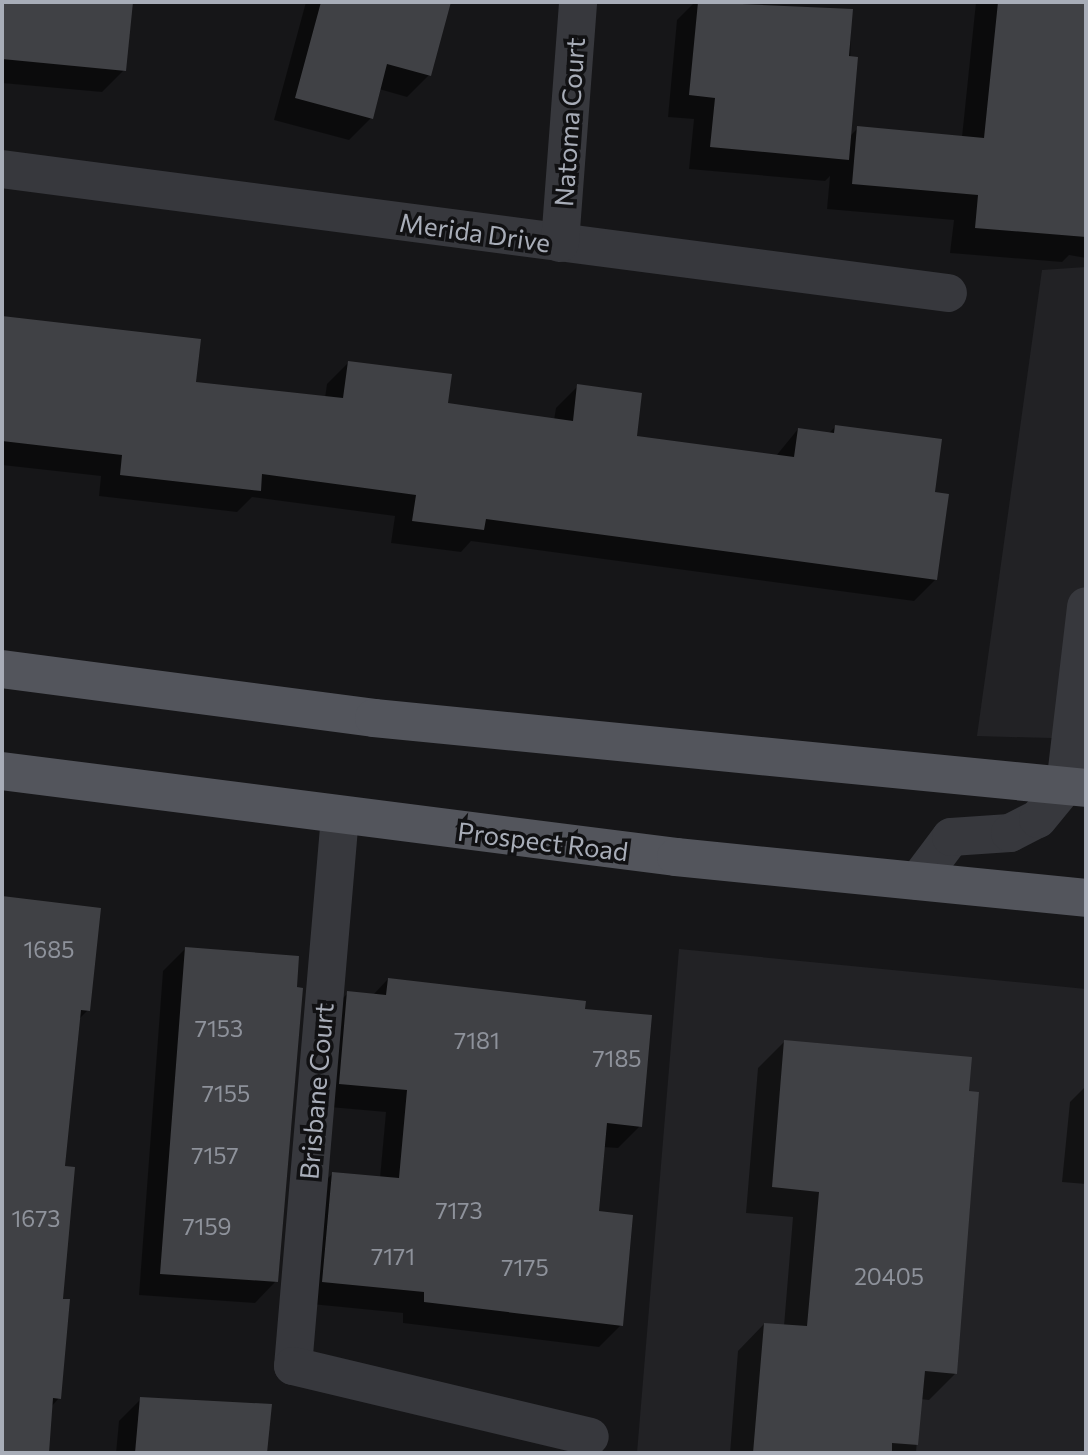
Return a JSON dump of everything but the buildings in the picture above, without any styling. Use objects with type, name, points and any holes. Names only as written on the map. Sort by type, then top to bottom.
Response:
[{"type":"main road","points":[[2,669],[374,718],[1075,787]]},
{"type":"main road","name":"Prospect Road","points":[[2,771],[676,857],[1086,898]]},
{"type":"street","name":"Natoma Court","points":[[560,243],[578,2]]},
{"type":"street","name":"Merida Drive","points":[[2,169],[948,293]]},
{"type":"street","points":[[918,881],[951,837],[1010,833],[1038,819],[1075,787],[1086,606]]},
{"type":"street","name":"Brisbane Court","points":[[340,816],[293,1366],[590,1437]]},
{"type":"shaded area","points":[[1086,267],[1086,739],[977,736],[1042,270]]},
{"type":"shaded area","points":[[679,949],[1086,989],[1086,1453],[637,1453]]}]
